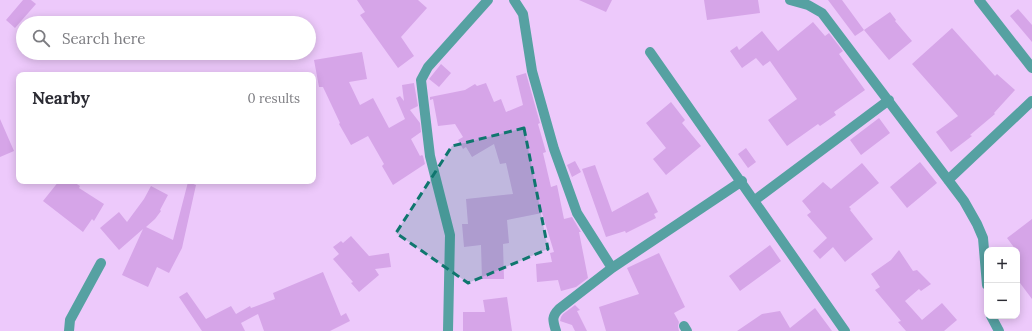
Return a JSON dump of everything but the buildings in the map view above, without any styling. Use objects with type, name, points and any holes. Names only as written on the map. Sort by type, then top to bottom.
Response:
[{"type":"street","points":[[448,331],[450,236],[430,156],[421,80],[428,67],[488,0]]},
{"type":"street","points":[[514,0],[523,14],[532,71],[554,149],[577,213],[612,268]]},
{"type":"street","points":[[790,0],[808,5],[822,13],[964,201],[983,238],[987,283]]},
{"type":"street","points":[[979,0],[1032,68]]},
{"type":"street","points":[[650,52],[742,181],[845,331]]},
{"type":"street","points":[[755,200],[889,100]]},
{"type":"street","points":[[948,180],[1032,100]]},
{"type":"street","points":[[556,331],[553,320],[554,314],[612,268],[742,181]]},
{"type":"street","points":[[69,331],[70,320],[101,263]]},
{"type":"street","points":[[992,319],[994,329]]},
{"type":"highlighted area","points":[[524,128],[548,249],[468,283],[396,233],[452,146]]}]
